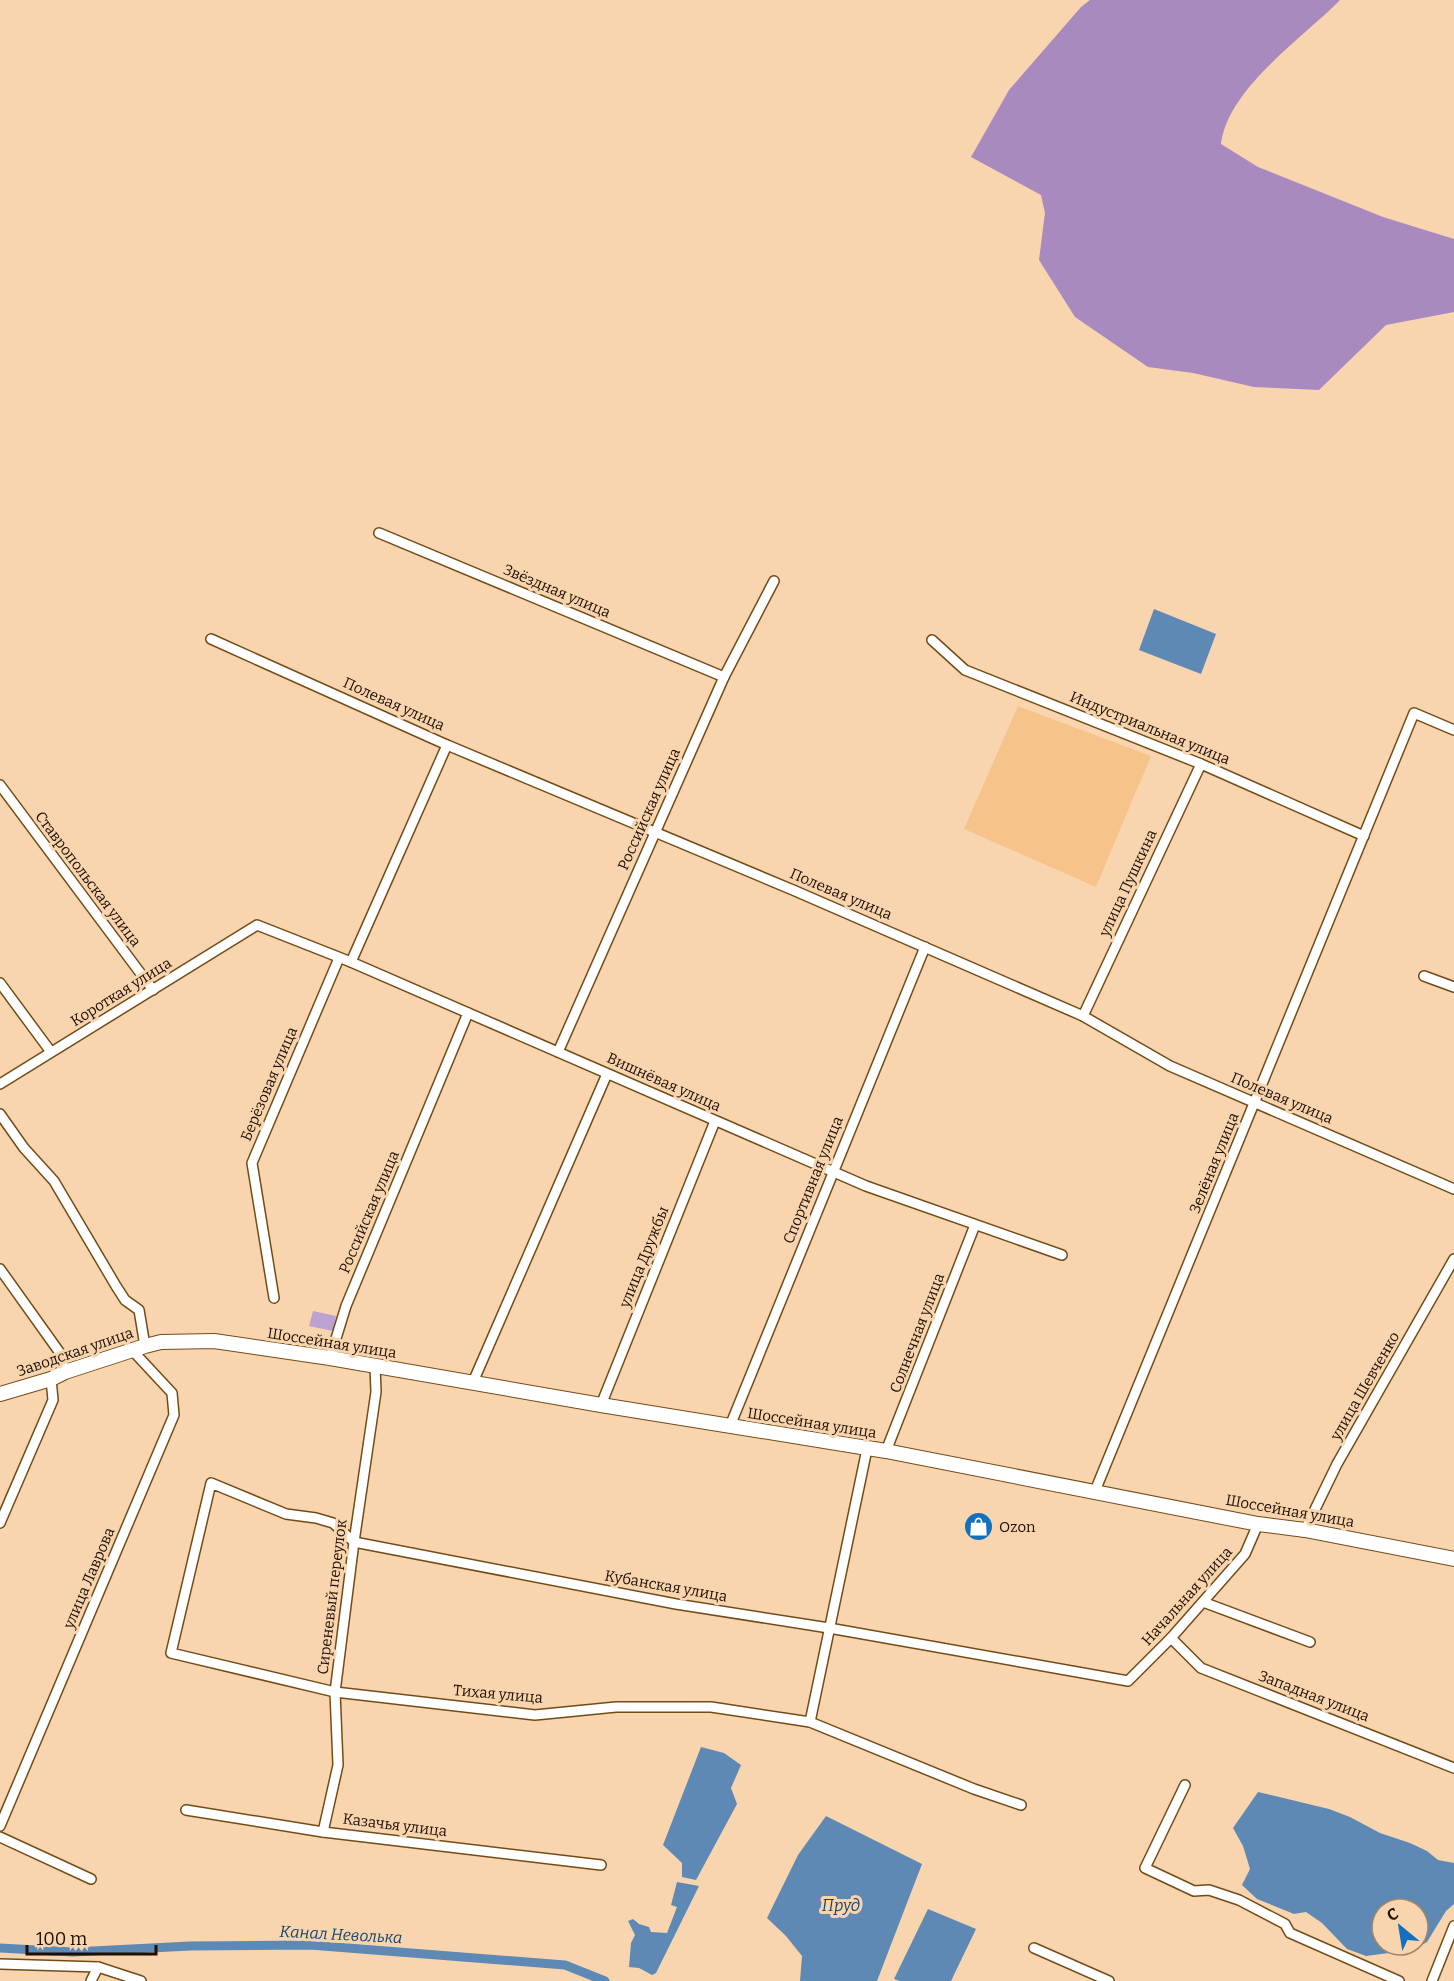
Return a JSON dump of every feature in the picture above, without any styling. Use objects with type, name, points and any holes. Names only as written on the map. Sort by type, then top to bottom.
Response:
[{"type":"main road","name":"Шоссейная улица","points":[[161,1342],[214,1341],[330,1358],[886,1451],[1258,1524],[1305,1530],[1454,1559]]},
{"type":"main road","name":"Заводская улица","points":[[0,1394],[161,1342]]},
{"type":"street","name":"Звёздная улица","points":[[379,533],[724,677]]},
{"type":"street","name":"Российская улица","points":[[558,1052],[724,677],[774,580]]},
{"type":"street","name":"Полевая улица","points":[[211,639],[447,745],[656,832],[1083,1016],[1170,1066],[1454,1189]]},
{"type":"street","name":"Индустриальная улица","points":[[932,640],[965,670],[1201,764],[1364,836]]},
{"type":"street","name":"Зелёная улица","points":[[1095,1491],[1414,713],[1454,730]]},
{"type":"street","points":[[351,962],[447,745]]},
{"type":"street","name":"улица Пушкина","points":[[1083,1016],[1201,764]]},
{"type":"street","name":"Ставропольская улица","points":[[0,785],[153,990]]},
{"type":"street","name":"Вишнёвая улица","points":[[257,925],[351,962],[832,1173],[1062,1255]]},
{"type":"street","name":"Короткая улица","points":[[0,1084],[257,925]]},
{"type":"street","name":"Спортивная улица","points":[[730,1426],[925,947]]},
{"type":"street","name":"Берёзовая улица","points":[[274,1298],[252,1163],[339,958]]},
{"type":"street","points":[[1424,976],[1454,987]]},
{"type":"street","points":[[0,983],[51,1052]]},
{"type":"street","name":"Российская улица","points":[[330,1358],[346,1306],[468,1013]]},
{"type":"street","points":[[473,1382],[607,1074]]},
{"type":"street","points":[[0,1114],[24,1148],[54,1180],[121,1294],[139,1310],[138,1348]]},
{"type":"street","name":"улица Дружбы","points":[[601,1405],[716,1121]]},
{"type":"street","name":"Солнечная улица","points":[[886,1451],[975,1225]]},
{"type":"street","name":"улица Шевченко","points":[[1305,1530],[1337,1464],[1454,1259]]},
{"type":"street","points":[[0,1269],[60,1353],[65,1372]]},
{"type":"street","name":"улица Лаврова","points":[[0,1826],[174,1415],[172,1393],[138,1348]]},
{"type":"street","name":"Сиреневый переулок","points":[[323,1832],[338,1765],[335,1692],[376,1392],[375,1366]]},
{"type":"street","points":[[0,1523],[53,1400],[51,1379]]},
{"type":"street","points":[[810,1722],[867,1449]]},
{"type":"street","name":"Кубанская улица","points":[[211,1483],[286,1514],[333,1523],[354,1542],[676,1604],[829,1628],[1128,1681]]},
{"type":"street","name":"Тихая улица","points":[[211,1483],[171,1653],[335,1692],[535,1715],[616,1707],[711,1707],[810,1722],[974,1789],[1021,1805]]},
{"type":"street","name":"Начальная улица","points":[[1128,1681],[1171,1638],[1245,1554],[1258,1524]]},
{"type":"street","points":[[1203,1602],[1310,1642]]},
{"type":"street","name":"Западная улица","points":[[1171,1638],[1201,1668],[1454,1768]]},
{"type":"street","points":[[1185,1785],[1144,1868],[1194,1891],[1209,1890],[1239,1900],[1285,1924],[1290,1933],[1399,1981]]},
{"type":"street","name":"Казачья улица","points":[[186,1810],[323,1832],[601,1865]]},
{"type":"street","points":[[0,1838],[91,1879]]},
{"type":"street","points":[[1432,1981],[1454,1926]]},
{"type":"street","points":[[1034,1947],[1109,1981]]},
{"type":"street","points":[[0,1964],[98,1967],[141,1981]]},
{"type":"street","points":[[91,1981],[98,1967]]},
{"type":"shaded area","points":[[1090,0],[1340,0],[1269,65],[1252,84],[1237,103],[1227,123],[1221,144],[1258,167],[1383,217],[1454,239],[1454,312],[1386,325],[1319,390],[1254,387],[1193,373],[1148,367],[1075,317],[1039,260],[1045,213],[1041,195],[971,157],[1009,90],[1081,7]]},
{"type":"shaded area","points":[[1018,706],[1151,756],[1096,887],[964,829]]},
{"type":"shaded area","points":[[313,1311],[336,1316],[333,1331],[309,1326]]},
{"type":"water","points":[[1154,609],[1216,634],[1201,674],[1139,650]]},
{"type":"water","points":[[701,1747],[724,1753],[741,1765],[731,1788],[737,1804],[696,1880],[682,1877],[682,1863],[663,1845]]},
{"type":"water","points":[[1258,1792],[1329,1809],[1380,1833],[1410,1843],[1427,1851],[1438,1860],[1454,1863],[1454,1904],[1446,1911],[1430,1937],[1430,1897],[1370,1897],[1370,1955],[1366,1956],[1347,1949],[1322,1923],[1306,1912],[1294,1914],[1257,1899],[1242,1885],[1250,1869],[1243,1846],[1233,1828]]},
{"type":"water","name":"Пруд","points":[[826,1816],[922,1864],[877,1981],[800,1981],[802,1956],[767,1918],[798,1855]]},
{"type":"water","points":[[677,1882],[699,1886],[656,1973],[652,1975],[639,1968],[629,1967],[631,1943],[635,1935],[628,1921],[633,1919],[649,1927],[651,1932],[667,1933],[677,1907],[671,1905]]},
{"type":"water","points":[[928,1909],[976,1929],[951,1981],[894,1979]]},
{"type":"waterway","name":"Канал Неволька","points":[[0,1948],[73,1952],[190,1946],[310,1945],[565,1965],[605,1981]]},
{"type":"place","name":"Ozon","points":[[978,1527]]}]
